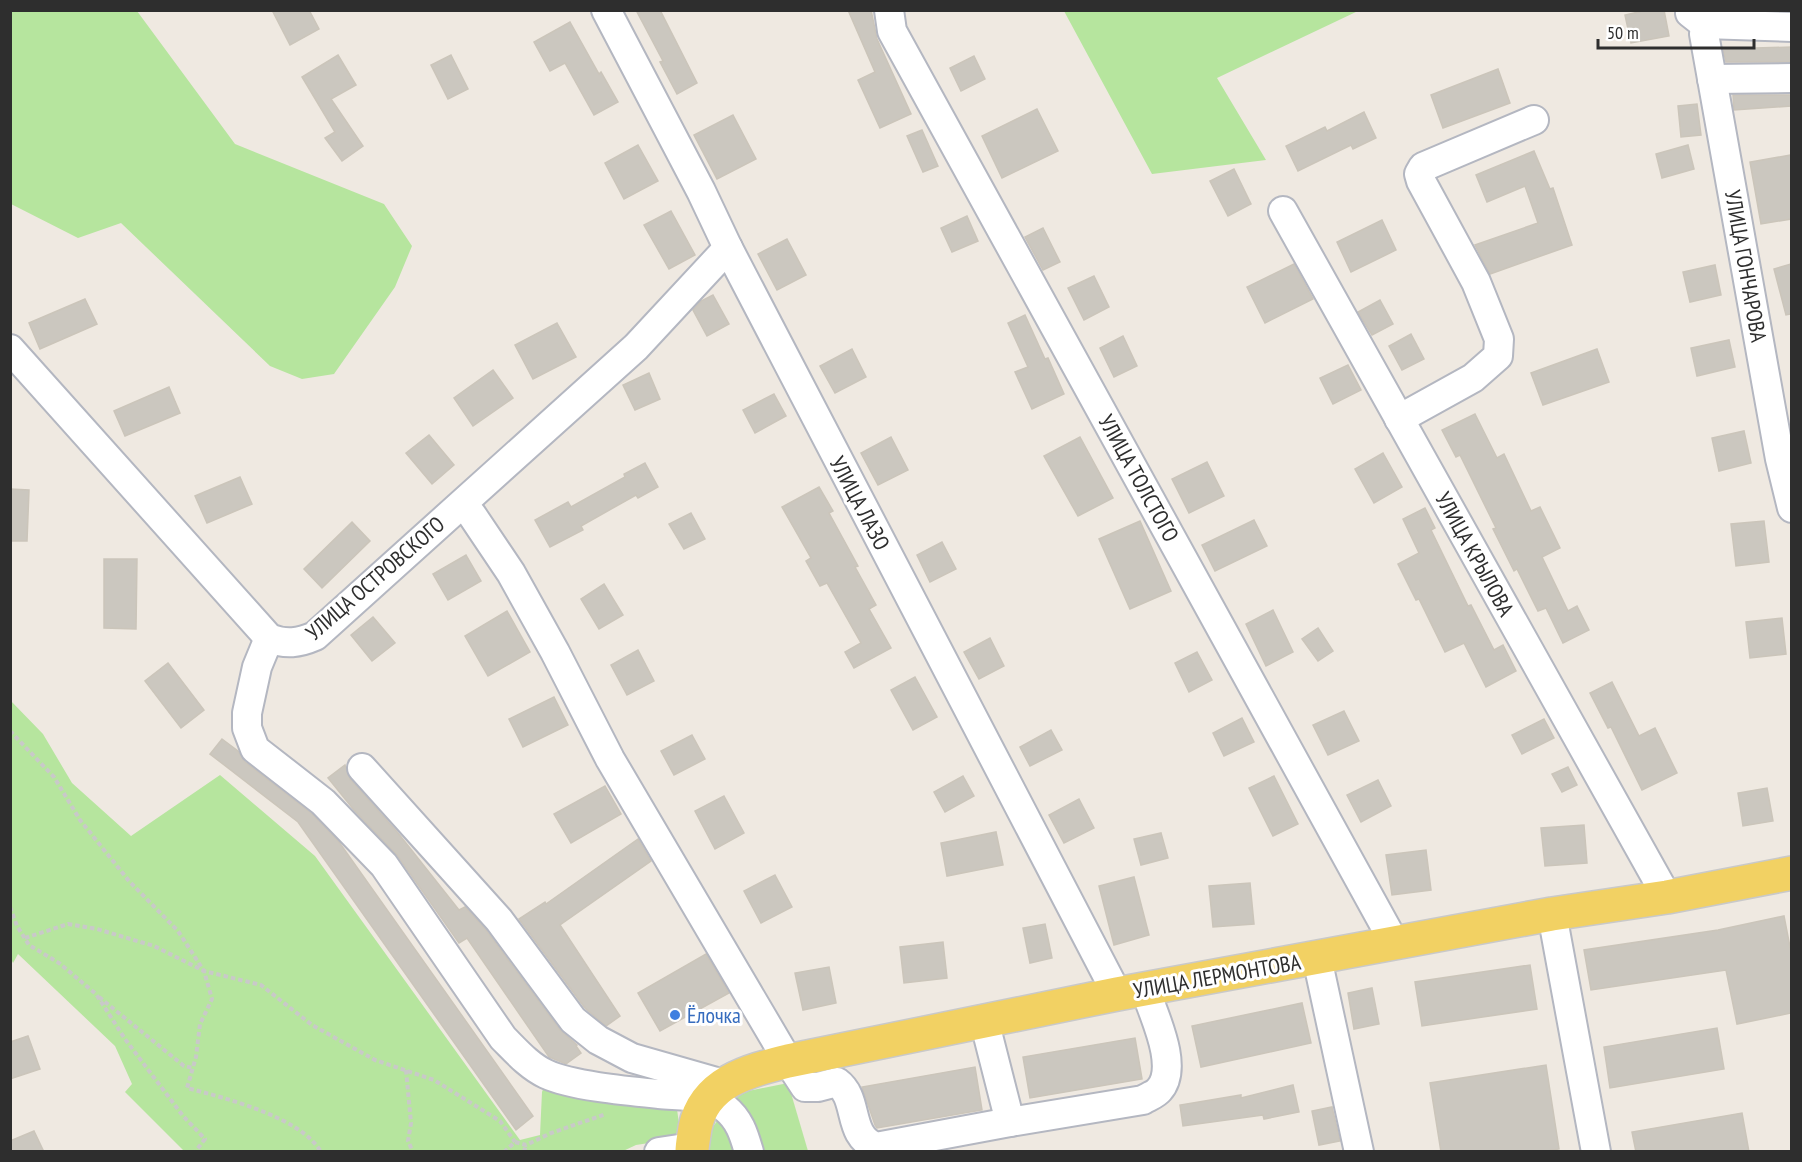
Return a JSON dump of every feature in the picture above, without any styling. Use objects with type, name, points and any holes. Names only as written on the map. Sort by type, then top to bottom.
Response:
[{"type":"main road","name":"УЛИЦА ЛЕРМОНТОВА","points":[[716,1091],[748,1071],[788,1060],[984,1020],[1552,914],[1667,897],[1791,873]]},
{"type":"main road","points":[[692,1149],[697,1119],[716,1091]]},
{"type":"street","name":"УЛИЦА ЛАЗО","points":[[606,10],[701,191],[728,248],[1131,992],[1167,1053],[1166,1080],[1158,1091],[1143,1100],[1010,1122]]},
{"type":"street","name":"УЛИЦА ТОЛСТОГО","points":[[889,10],[892,31],[1395,944]]},
{"type":"street","name":"УЛИЦА ГОНЧАРОВА","points":[[1791,27],[1700,15],[1786,458],[1791,508]]},
{"type":"street","points":[[1712,78],[1791,78]]},
{"type":"street","points":[[1399,419],[1473,378],[1498,356],[1499,339],[1476,282],[1421,182],[1419,174],[1423,167],[1534,120]]},
{"type":"street","name":"УЛИЦА КРЫЛОВА","points":[[1283,211],[1667,897]]},
{"type":"street","name":"УЛИЦА ОСТРОВСКОГО","points":[[10,349],[269,638],[279,642],[300,643],[315,636],[636,346],[728,248]]},
{"type":"street","name":"УЛИЦА ОСТРОВСКОГО","points":[[472,515],[511,573],[610,759],[805,1087],[819,1087],[837,1082],[846,1089],[860,1135],[866,1143],[876,1147],[1010,1122]]},
{"type":"street","points":[[269,638],[257,667],[247,713],[247,728],[255,749],[323,802],[384,865],[503,1038],[526,1061],[545,1073],[566,1081],[648,1093],[716,1091]]},
{"type":"street","points":[[362,768],[499,920],[573,1020],[598,1040],[632,1058],[716,1091],[725,1107],[742,1126],[749,1152]]},
{"type":"street","points":[[1552,914],[1596,1152]]},
{"type":"street","points":[[1317,958],[1359,1152]]},
{"type":"street","points":[[984,1020],[1010,1122]]},
{"type":"street","points":[[659,1152],[692,1149]]},
{"type":"path","points":[[10,731],[54,777],[80,820],[129,881],[178,931],[204,971],[212,999],[200,1024],[188,1088],[278,1118],[300,1129],[315,1142],[321,1152]]},
{"type":"path","points":[[10,907],[17,926],[29,945],[59,963],[184,1066],[193,1068]]},
{"type":"path","points":[[25,938],[68,924],[97,929],[154,946],[204,971],[261,985],[312,1025],[375,1060],[434,1080],[470,1101],[500,1121],[515,1142],[526,1145],[551,1133],[608,1114]]},
{"type":"path","points":[[96,994],[125,1039],[183,1116],[205,1139],[195,1152]]},
{"type":"path","points":[[406,1070],[411,1123],[408,1141],[413,1152]]},
{"type":"path","points":[[504,1152],[515,1142]]},
{"type":"path","points":[[524,1152],[526,1145]]},
{"type":"green space","points":[[10,11],[137,11],[235,144],[384,204],[412,246],[395,287],[334,374],[302,379],[270,366],[121,223],[78,238],[11,204]]},
{"type":"green space","points":[[1064,11],[1358,11],[1217,78],[1266,160],[1152,174]]},
{"type":"green space","points":[[10,700],[43,734],[72,783],[131,836],[220,775],[315,856],[520,1140],[540,1135],[542,1092],[545,1084],[676,1102],[681,1138],[636,1145],[621,1152],[184,1151],[125,1092],[132,1084],[115,1046],[18,954],[13,963],[11,959]]},
{"type":"green space","points":[[788,1083],[808,1151],[709,1151],[709,1132],[738,1093]]},
{"type":"building","points":[[272,10],[309,10],[319,29],[290,45]]},
{"type":"building","points":[[636,10],[660,10],[697,83],[677,94],[660,62],[663,61]]},
{"type":"building","points":[[848,10],[871,10],[877,39],[911,114],[880,128],[858,80],[875,72]]},
{"type":"building","points":[[1647,10],[1664,10],[1669,36],[1631,43],[1625,15]]},
{"type":"building","points":[[570,22],[599,74],[601,72],[618,102],[594,115],[565,63],[550,71],[534,42]]},
{"type":"building","points":[[1791,47],[1791,62],[1726,62],[1723,49]]},
{"type":"building","points":[[338,55],[356,85],[331,99],[363,146],[342,161],[325,138],[335,132],[302,77]]},
{"type":"building","points":[[451,55],[468,89],[448,99],[431,65]]},
{"type":"building","points":[[974,56],[985,79],[961,91],[950,68]]},
{"type":"building","points":[[1498,69],[1510,103],[1443,128],[1431,95]]},
{"type":"building","points":[[1733,95],[1791,95],[1791,106],[1734,110]]},
{"type":"building","points":[[1697,104],[1701,135],[1681,137],[1678,106]]},
{"type":"building","points":[[1037,109],[1058,151],[1002,178],[982,136]]},
{"type":"building","points":[[1364,112],[1376,138],[1353,149],[1351,145],[1298,171],[1286,146],[1325,127],[1327,131]]},
{"type":"building","points":[[733,115],[756,159],[717,179],[694,135]]},
{"type":"building","points":[[922,130],[938,166],[923,172],[907,136]]},
{"type":"building","points":[[638,145],[658,181],[624,199],[605,163]]},
{"type":"building","points":[[1688,145],[1694,169],[1662,178],[1656,154]]},
{"type":"building","points":[[1534,151],[1550,189],[1553,188],[1572,245],[1490,274],[1475,245],[1538,223],[1525,186],[1487,202],[1476,175]]},
{"type":"building","points":[[1791,155],[1791,219],[1761,224],[1750,162]]},
{"type":"building","points":[[1234,169],[1251,204],[1228,216],[1210,181]]},
{"type":"building","points":[[671,211],[695,255],[669,269],[644,225]]},
{"type":"building","points":[[967,216],[978,241],[952,252],[941,228]]},
{"type":"building","points":[[1382,220],[1396,250],[1351,272],[1337,242]]},
{"type":"building","points":[[1043,228],[1060,262],[1043,270],[1025,237]]},
{"type":"building","points":[[787,239],[806,275],[777,290],[758,254]]},
{"type":"building","points":[[1294,264],[1313,299],[1265,323],[1247,287]]},
{"type":"building","points":[[1791,264],[1791,314],[1786,315],[1774,269]]},
{"type":"building","points":[[1715,265],[1721,295],[1690,302],[1683,272]]},
{"type":"building","points":[[1094,276],[1109,307],[1084,320],[1068,288]]},
{"type":"building","points":[[713,295],[729,324],[707,336],[693,310],[701,301]]},
{"type":"building","points":[[85,299],[97,324],[40,349],[29,323]]},
{"type":"building","points":[[1380,300],[1393,324],[1372,335],[1358,312]]},
{"type":"building","points":[[1025,315],[1064,394],[1032,409],[1015,372],[1028,367],[1008,323]]},
{"type":"building","points":[[557,323],[576,357],[533,379],[515,345]]},
{"type":"building","points":[[1411,334],[1424,359],[1402,370],[1389,346]]},
{"type":"building","points":[[1123,336],[1137,366],[1114,377],[1100,348]]},
{"type":"building","points":[[1729,340],[1735,367],[1697,376],[1691,348]]},
{"type":"building","points":[[852,349],[866,377],[835,393],[820,366]]},
{"type":"building","points":[[1597,349],[1609,382],[1543,405],[1531,373]]},
{"type":"building","points":[[1348,365],[1361,390],[1333,404],[1320,378]]},
{"type":"building","points":[[493,370],[513,398],[473,426],[454,398]]},
{"type":"building","points":[[649,373],[660,399],[635,410],[623,385]]},
{"type":"building","points":[[169,387],[180,413],[125,436],[114,411]]},
{"type":"building","points":[[774,394],[786,416],[755,433],[743,410]]},
{"type":"building","points":[[1475,414],[1497,458],[1504,454],[1531,511],[1540,507],[1560,548],[1542,557],[1568,611],[1577,606],[1589,630],[1563,643],[1546,608],[1538,611],[1517,569],[1514,571],[1493,529],[1496,528],[1460,455],[1456,457],[1442,430]]},
{"type":"building","points":[[1744,431],[1751,463],[1719,471],[1712,438]]},
{"type":"building","points":[[429,435],[454,465],[432,484],[406,453]]},
{"type":"building","points":[[891,437],[908,470],[878,485],[861,453]]},
{"type":"building","points":[[1080,437],[1113,498],[1078,516],[1044,456]]},
{"type":"building","points":[[1383,453],[1402,487],[1374,503],[1355,469]]},
{"type":"building","points":[[1207,462],[1224,496],[1189,513],[1172,479]]},
{"type":"building","points":[[645,463],[658,487],[638,498],[636,495],[581,526],[583,530],[550,547],[535,520],[568,502],[571,507],[625,477],[624,474]]},
{"type":"building","points":[[240,477],[252,504],[207,523],[195,496]]},
{"type":"building","points":[[819,487],[833,511],[829,513],[858,566],[855,567],[876,605],[869,609],[891,648],[854,668],[845,652],[861,643],[827,583],[820,586],[806,561],[811,558],[782,507]]},
{"type":"building","points":[[10,489],[29,490],[27,541],[10,541]]},
{"type":"building","points":[[1425,508],[1435,528],[1431,530],[1468,606],[1471,605],[1494,650],[1503,645],[1516,671],[1486,687],[1464,643],[1445,652],[1419,599],[1416,600],[1398,564],[1419,553],[1403,519]]},
{"type":"building","points":[[691,513],[705,539],[684,549],[669,524]]},
{"type":"building","points":[[1254,520],[1267,546],[1215,571],[1202,545]]},
{"type":"building","points":[[1140,521],[1171,591],[1130,609],[1099,539]]},
{"type":"building","points":[[1764,521],[1769,562],[1736,566],[1731,524]]},
{"type":"building","points":[[352,522],[370,541],[322,588],[304,569]]},
{"type":"building","points":[[942,542],[956,569],[930,582],[917,555]]},
{"type":"building","points":[[466,555],[481,581],[448,600],[433,574]]},
{"type":"building","points":[[104,559],[137,559],[136,629],[104,628]]},
{"type":"building","points":[[604,584],[623,615],[599,629],[581,599]]},
{"type":"building","points":[[1273,610],[1293,652],[1266,666],[1246,624]]},
{"type":"building","points":[[507,611],[530,652],[488,676],[465,636]]},
{"type":"building","points":[[373,617],[395,643],[372,661],[351,635]]},
{"type":"building","points":[[1782,618],[1786,654],[1750,658],[1746,622]]},
{"type":"building","points":[[1318,628],[1333,651],[1318,661],[1302,639]]},
{"type":"building","points":[[990,638],[1004,666],[979,679],[964,652]]},
{"type":"building","points":[[638,650],[654,681],[627,695],[611,665]]},
{"type":"building","points":[[1197,652],[1212,680],[1189,692],[1175,663]]},
{"type":"building","points":[[168,663],[204,710],[181,728],[145,681]]},
{"type":"building","points":[[915,677],[937,717],[913,730],[891,690]]},
{"type":"building","points":[[1612,682],[1639,736],[1655,728],[1677,773],[1642,790],[1611,727],[1608,728],[1590,693]]},
{"type":"building","points":[[554,697],[568,725],[523,747],[509,719]]},
{"type":"building","points":[[1344,711],[1359,741],[1328,755],[1313,725]]},
{"type":"building","points":[[1242,718],[1254,742],[1224,756],[1213,733]]},
{"type":"building","points":[[1544,719],[1554,738],[1522,754],[1512,735]]},
{"type":"building","points":[[1051,730],[1062,750],[1030,766],[1020,747]]},
{"type":"building","points":[[692,735],[705,759],[674,775],[661,751]]},
{"type":"building","points":[[222,739],[238,751],[245,762],[312,814],[339,842],[533,1116],[516,1130],[298,822],[210,754]]},
{"type":"building","points":[[345,765],[350,779],[398,833],[459,910],[465,907],[486,930],[560,1030],[577,1045],[581,1053],[566,1064],[549,1057],[467,938],[459,943],[397,855],[354,810],[328,778]]},
{"type":"building","points":[[1568,767],[1577,785],[1562,792],[1552,774]]},
{"type":"building","points":[[963,776],[974,796],[945,812],[934,792]]},
{"type":"building","points":[[1274,776],[1298,824],[1273,836],[1249,788]]},
{"type":"building","points":[[1378,780],[1391,806],[1361,822],[1347,795]]},
{"type":"building","points":[[605,786],[621,814],[571,843],[554,814]]},
{"type":"building","points":[[1767,788],[1773,821],[1743,826],[1738,793]]},
{"type":"building","points":[[724,796],[744,833],[715,849],[695,811]]},
{"type":"building","points":[[1079,799],[1094,828],[1064,843],[1049,815]]},
{"type":"building","points":[[1584,825],[1587,863],[1545,866],[1541,828]]},
{"type":"building","points":[[996,832],[1003,865],[947,876],[941,843]]},
{"type":"building","points":[[1161,833],[1168,858],[1141,865],[1134,839]]},
{"type":"building","points":[[638,839],[651,861],[560,925],[620,1016],[606,1026],[585,1008],[519,919],[545,902],[546,904]]},
{"type":"building","points":[[1426,850],[1431,890],[1392,895],[1386,855]]},
{"type":"building","points":[[775,875],[792,907],[761,923],[744,891]]},
{"type":"building","points":[[1134,877],[1149,935],[1114,945],[1099,886]]},
{"type":"building","points":[[1250,883],[1254,924],[1213,927],[1209,886]]},
{"type":"building","points":[[1784,916],[1791,952],[1791,1013],[1737,1024],[1726,970],[1591,990],[1584,950],[1718,930]]},
{"type":"building","points":[[1045,924],[1052,958],[1030,963],[1023,928]]},
{"type":"building","points":[[943,942],[947,978],[904,983],[900,947]]},
{"type":"building","points":[[706,954],[729,993],[660,1031],[638,993]]},
{"type":"building","points":[[1530,965],[1537,1009],[1422,1026],[1415,982]]},
{"type":"building","points":[[829,967],[836,1003],[803,1010],[795,973]]},
{"type":"building","points":[[1372,988],[1379,1024],[1354,1029],[1348,993]]},
{"type":"building","points":[[1302,1003],[1311,1043],[1201,1067],[1192,1026]]},
{"type":"building","points":[[1717,1028],[1724,1069],[1610,1088],[1604,1047]]},
{"type":"building","points":[[28,1036],[40,1069],[10,1079],[10,1042]]},
{"type":"building","points":[[1135,1038],[1142,1079],[1030,1098],[1023,1057]]},
{"type":"building","points":[[1546,1065],[1559,1149],[1543,1152],[1441,1152],[1430,1083]]},
{"type":"building","points":[[975,1067],[982,1110],[877,1128],[875,1125],[862,1087]]},
{"type":"building","points":[[1293,1085],[1299,1112],[1264,1119],[1263,1115],[1183,1126],[1180,1105],[1241,1095],[1241,1098]]},
{"type":"building","points":[[1332,1107],[1340,1141],[1319,1145],[1312,1111]]},
{"type":"building","points":[[1742,1113],[1749,1152],[1636,1152],[1632,1132]]},
{"type":"building","points":[[34,1131],[44,1152],[10,1152],[10,1141]]},
{"type":"place","name":"Ёлочка","points":[[675,1015]]}]
